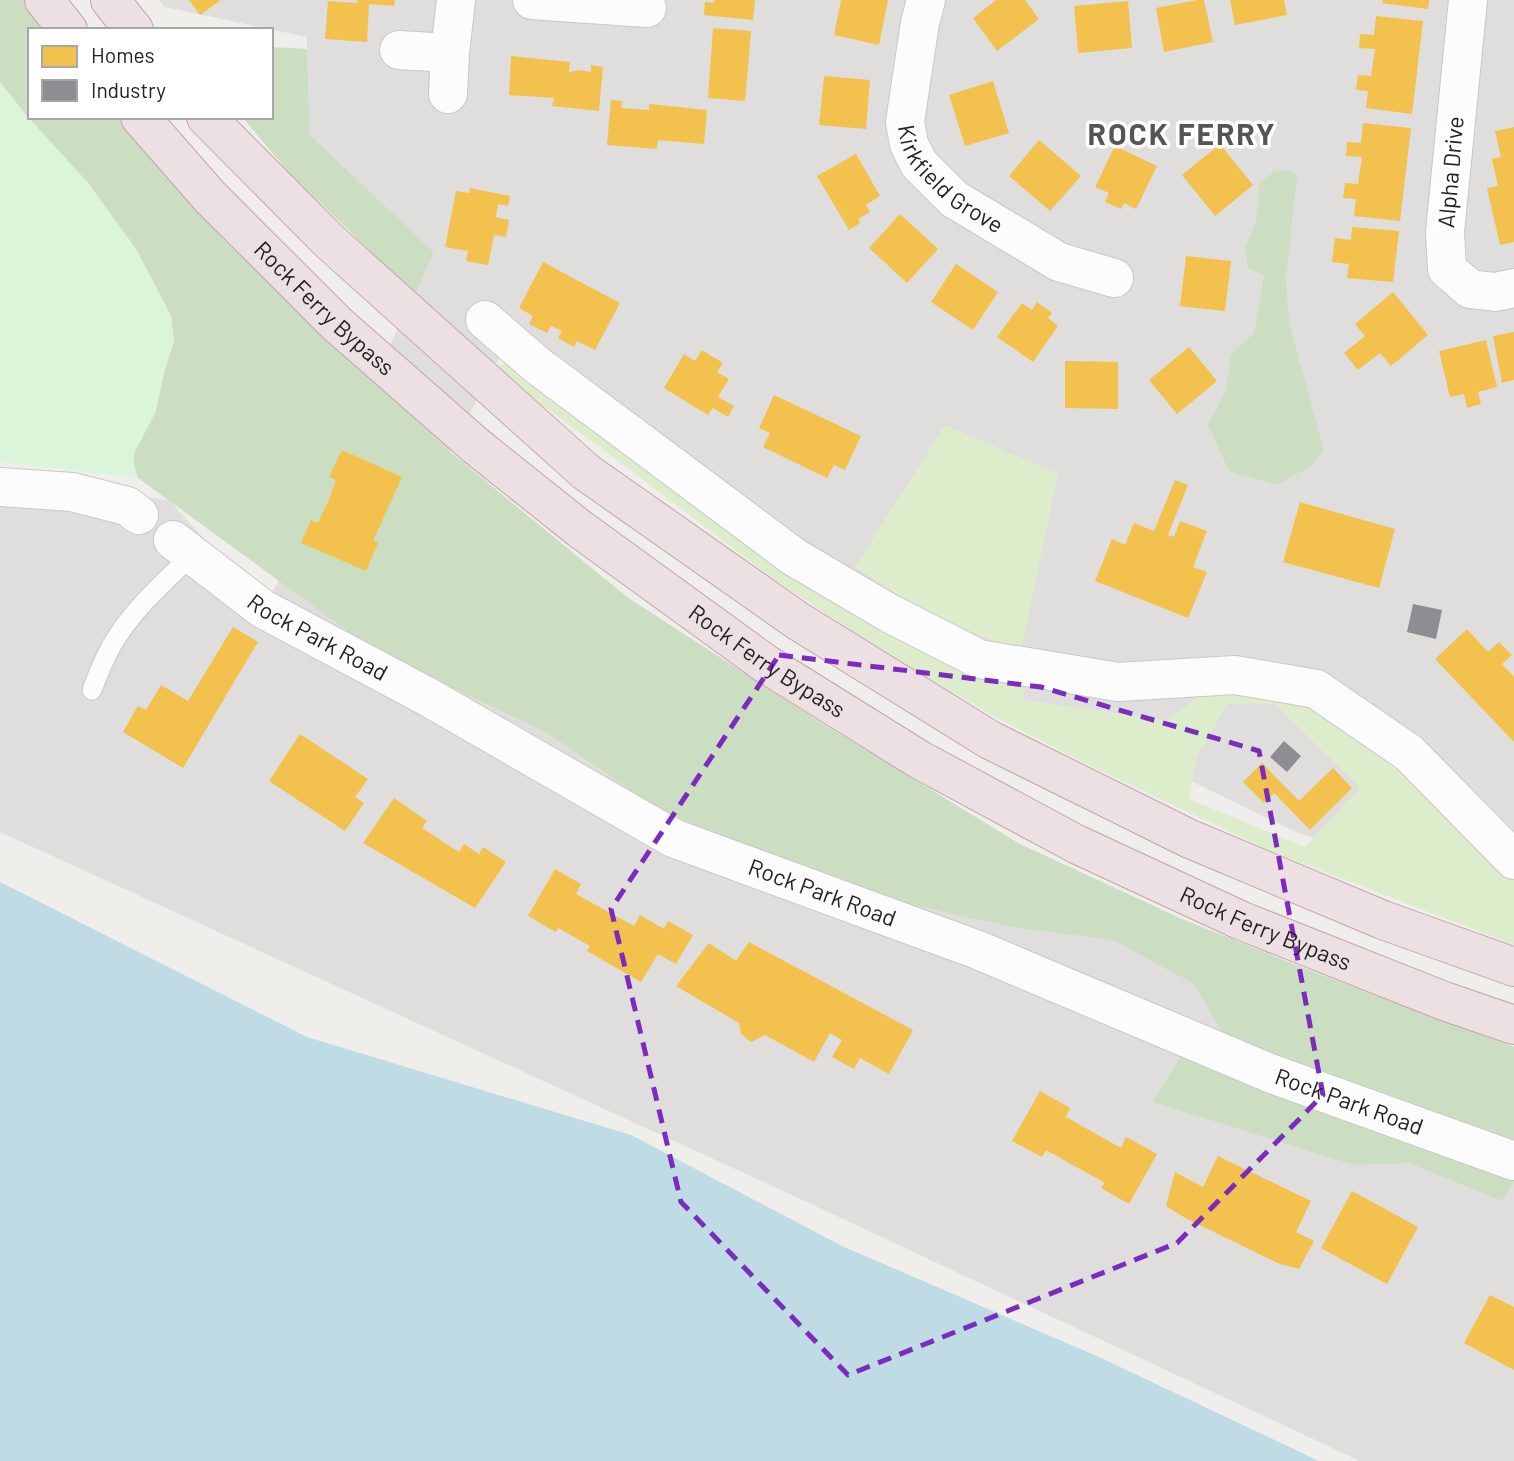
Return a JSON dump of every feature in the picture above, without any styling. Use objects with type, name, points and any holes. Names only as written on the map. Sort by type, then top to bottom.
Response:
[{"type":"highway","points":[[44,0],[66,28]]},
{"type":"highway","points":[[110,0],[132,28]]},
{"type":"highway","name":"Rock Ferry Bypass","points":[[141,119],[209,197],[336,323],[476,446],[580,529],[766,664],[920,760],[1076,844],[1242,920],[1444,1001],[1514,1025]]},
{"type":"highway","points":[[208,119],[328,240],[586,472],[798,621],[990,740],[1190,839],[1383,920],[1514,967]]},
{"type":"street","points":[[448,94],[456,0]]},
{"type":"street","points":[[532,0],[647,8]]},
{"type":"street","name":"Kirkfield Grove","points":[[926,0],[905,122],[909,144],[919,164],[954,199],[1059,262],[1114,278]]},
{"type":"street","name":"Alpha Drive","points":[[1468,0],[1445,232],[1447,269],[1470,289],[1495,292],[1514,288]]},
{"type":"street","points":[[399,50],[450,53]]},
{"type":"street","points":[[485,320],[537,365],[794,556],[889,613],[978,659],[1118,682],[1235,675],[1316,689],[1409,753],[1514,860]]},
{"type":"street","points":[[0,487],[72,492],[127,506],[139,515]]},
{"type":"street","name":"Rock Park Road","points":[[182,547],[263,609],[428,696],[673,838],[978,950],[1272,1074],[1514,1161]]},
{"type":"lane","points":[[93,690],[102,663],[123,628],[164,581],[182,547]]},
{"type":"highlighted area","points":[[779,655],[1041,687],[1259,751],[1323,1095],[1177,1243],[848,1375],[681,1202],[611,909]]},
{"type":"shaded area","points":[[159,0],[1514,0],[1514,899],[1298,833],[958,668],[512,333],[385,575],[1514,1101],[1514,1461],[1360,1461],[779,1189],[0,832],[0,481],[169,500],[216,552],[273,592],[434,252],[310,135],[307,37],[165,7]]},
{"type":"green space","points":[[0,0],[28,0],[50,28],[28,28],[28,117],[0,82]]},
{"type":"green space","points":[[273,47],[307,49],[310,135],[434,252],[415,294],[291,175],[244,119],[273,119]]},
{"type":"green space","points":[[0,82],[28,119],[88,183],[136,249],[171,316],[174,341],[156,411],[134,453],[138,478],[0,462]]},
{"type":"green space","points":[[30,119],[126,119],[224,240],[448,450],[627,597],[820,722],[1020,844],[1180,918],[1306,969],[1514,1047],[1514,1181],[1502,1201],[1409,1163],[1354,1165],[1153,1102],[1189,1043],[1227,1041],[1194,984],[1113,940],[1026,929],[814,882],[651,804],[546,732],[436,680],[349,632],[138,478],[134,453],[156,411],[174,341],[171,316],[136,249],[88,183]]},
{"type":"green space","points":[[1291,170],[1297,177],[1286,278],[1289,323],[1324,450],[1312,466],[1276,485],[1229,471],[1208,425],[1226,391],[1231,354],[1254,333],[1264,275],[1248,268],[1245,248],[1256,220],[1260,183],[1275,171]]},
{"type":"green space","points":[[509,361],[974,674],[1025,687],[1023,700],[1168,720],[1200,695],[1239,690],[1303,698],[1420,786],[1447,817],[1514,881],[1514,945],[1268,850],[1093,767],[902,665],[764,572],[493,369]],"holes":[[[1227,704],[1275,704],[1360,788],[1305,847],[1189,799],[1197,757]]]},
{"type":"green space","points":[[945,425],[1058,474],[1022,646],[994,641],[927,616],[855,567]]},
{"type":"water","points":[[0,882],[307,1037],[631,1135],[842,1246],[1099,1357],[1319,1461],[0,1461]]},
{"type":"building: Homes","points":[[189,0],[221,0],[200,15]]},
{"type":"building: Homes","points":[[357,0],[395,0],[394,6],[369,4],[367,42],[325,39],[328,1],[357,3]]},
{"type":"building: Homes","points":[[714,0],[755,0],[753,20],[704,15],[705,2],[714,3]]},
{"type":"building: Homes","points":[[841,0],[888,0],[879,45],[834,35]]},
{"type":"building: Homes","points":[[996,0],[1025,0],[1039,19],[997,51],[973,18]]},
{"type":"building: Homes","points":[[1204,0],[1213,42],[1164,52],[1156,8]]},
{"type":"building: Homes","points":[[1230,0],[1284,0],[1287,15],[1235,25]]},
{"type":"building: Homes","points":[[1383,0],[1429,0],[1428,9],[1382,3]]},
{"type":"building: Homes","points":[[1128,1],[1132,48],[1078,53],[1074,6]]},
{"type":"building: Homes","points":[[1376,16],[1423,21],[1412,114],[1366,108],[1368,91],[1356,90],[1358,75],[1371,76],[1375,49],[1359,48],[1360,34],[1374,35]]},
{"type":"building: Homes","points":[[713,28],[751,31],[745,101],[708,98]]},
{"type":"building: Homes","points":[[511,56],[570,62],[569,72],[591,72],[591,65],[603,67],[599,111],[552,106],[554,98],[509,95]]},
{"type":"building: Homes","points":[[824,76],[870,80],[866,129],[819,125]]},
{"type":"building: Homes","points":[[993,81],[1009,133],[965,146],[949,95]]},
{"type":"building: Homes","points":[[611,100],[622,101],[621,108],[649,110],[649,104],[707,110],[704,144],[658,140],[657,149],[607,145]]},
{"type":"building: Homes","points":[[1363,123],[1411,128],[1400,221],[1354,216],[1356,199],[1343,198],[1345,183],[1358,184],[1362,157],[1346,156],[1347,142],[1361,143]]},
{"type":"building: Homes","points":[[1514,127],[1514,242],[1500,245],[1487,188],[1498,186],[1492,159],[1501,157],[1495,131]]},
{"type":"building: Homes","points":[[1039,140],[1081,176],[1050,211],[1009,176]]},
{"type":"building: Homes","points":[[1220,144],[1253,185],[1215,216],[1182,175]]},
{"type":"building: Homes","points":[[1115,146],[1157,166],[1136,209],[1124,203],[1121,209],[1105,202],[1109,193],[1095,187]]},
{"type":"building: Homes","points":[[856,154],[880,196],[866,205],[870,212],[858,219],[860,223],[849,230],[817,176]]},
{"type":"building: Homes","points":[[470,188],[510,196],[508,206],[498,204],[496,217],[509,220],[506,237],[494,235],[488,265],[466,261],[468,251],[445,247],[456,191],[469,193]]},
{"type":"building: Homes","points":[[900,214],[938,249],[907,283],[869,248]]},
{"type":"building: Homes","points":[[1352,227],[1399,231],[1393,282],[1347,278],[1349,264],[1332,262],[1335,238],[1351,240]]},
{"type":"building: Homes","points":[[1186,256],[1231,261],[1225,311],[1180,306]]},
{"type":"building: Homes","points":[[543,262],[620,303],[595,350],[577,341],[574,347],[558,338],[562,331],[551,326],[547,333],[529,324],[533,316],[519,308]]},
{"type":"building: Homes","points":[[956,264],[998,292],[973,330],[931,302]]},
{"type":"building: Homes","points":[[1393,292],[1428,335],[1391,366],[1380,353],[1358,370],[1344,353],[1365,336],[1355,324]]},
{"type":"building: Homes","points":[[1037,302],[1052,313],[1048,318],[1058,326],[1033,362],[997,337],[1022,303],[1032,310]]},
{"type":"building: Homes","points":[[1514,332],[1514,380],[1502,383],[1493,336]]},
{"type":"building: Homes","points":[[1486,340],[1497,387],[1478,392],[1481,404],[1467,408],[1464,394],[1450,397],[1439,351]]},
{"type":"building: Homes","points":[[1189,347],[1217,381],[1177,414],[1149,380]]},
{"type":"building: Homes","points":[[702,350],[723,363],[717,372],[729,379],[718,397],[734,406],[728,417],[713,408],[708,415],[664,388],[684,354],[695,361]]},
{"type":"building: Homes","points":[[1065,361],[1118,362],[1118,409],[1065,408]]},
{"type":"building: Homes","points":[[774,395],[861,436],[845,470],[834,465],[827,478],[763,447],[770,433],[759,428]]},
{"type":"building: Homes","points":[[342,450],[402,477],[373,541],[378,543],[366,571],[301,543],[311,520],[318,523],[328,502],[336,480],[329,477]]},
{"type":"building: Homes","points":[[1175,480],[1188,485],[1168,535],[1174,537],[1180,521],[1207,531],[1193,567],[1207,572],[1188,618],[1095,581],[1112,539],[1125,545],[1134,523],[1154,531]]},
{"type":"building: Homes","points":[[1300,502],[1395,529],[1379,588],[1283,562]]},
{"type":"building: Homes","points":[[233,627],[258,642],[183,768],[123,732],[138,706],[146,710],[161,685],[188,701]]},
{"type":"building: Homes","points":[[1467,629],[1488,652],[1499,642],[1512,655],[1502,664],[1514,677],[1514,742],[1435,659]]},
{"type":"building: Homes","points":[[300,734],[368,779],[355,797],[364,803],[345,831],[269,781]]},
{"type":"building: Homes","points":[[1262,763],[1299,801],[1333,768],[1352,788],[1310,830],[1274,793],[1264,803],[1243,782]]},
{"type":"building: Homes","points":[[394,798],[427,821],[422,828],[459,852],[464,844],[479,854],[483,847],[506,862],[475,908],[363,843]]},
{"type":"building: Homes","points":[[555,869],[581,884],[576,894],[634,926],[640,915],[664,929],[668,921],[693,935],[676,964],[658,954],[641,982],[587,951],[590,946],[558,928],[556,932],[528,916]]},
{"type":"building: Homes","points":[[749,942],[913,1030],[889,1074],[860,1058],[854,1069],[832,1057],[842,1040],[830,1033],[814,1062],[765,1035],[751,1042],[741,1034],[739,1023],[676,986],[709,943],[736,961]]},
{"type":"building: Homes","points":[[1040,1091],[1070,1108],[1066,1117],[1121,1148],[1126,1137],[1157,1154],[1129,1204],[1101,1188],[1105,1183],[1046,1150],[1042,1157],[1012,1141]]},
{"type":"building: Homes","points":[[1218,1156],[1311,1201],[1296,1232],[1314,1241],[1299,1269],[1280,1264],[1166,1206],[1175,1172],[1203,1187]]},
{"type":"building: Homes","points":[[1352,1191],[1418,1227],[1387,1284],[1321,1248]]},
{"type":"building: Homes","points":[[1490,1295],[1514,1307],[1514,1370],[1464,1343]]},
{"type":"building: Industry","points":[[1413,604],[1442,610],[1436,639],[1407,632]]},
{"type":"building: Industry","points":[[1284,741],[1301,756],[1287,772],[1270,757]]},
{"type":"district","name":"ROCK FERRY","points":[[1182,135]]}]
